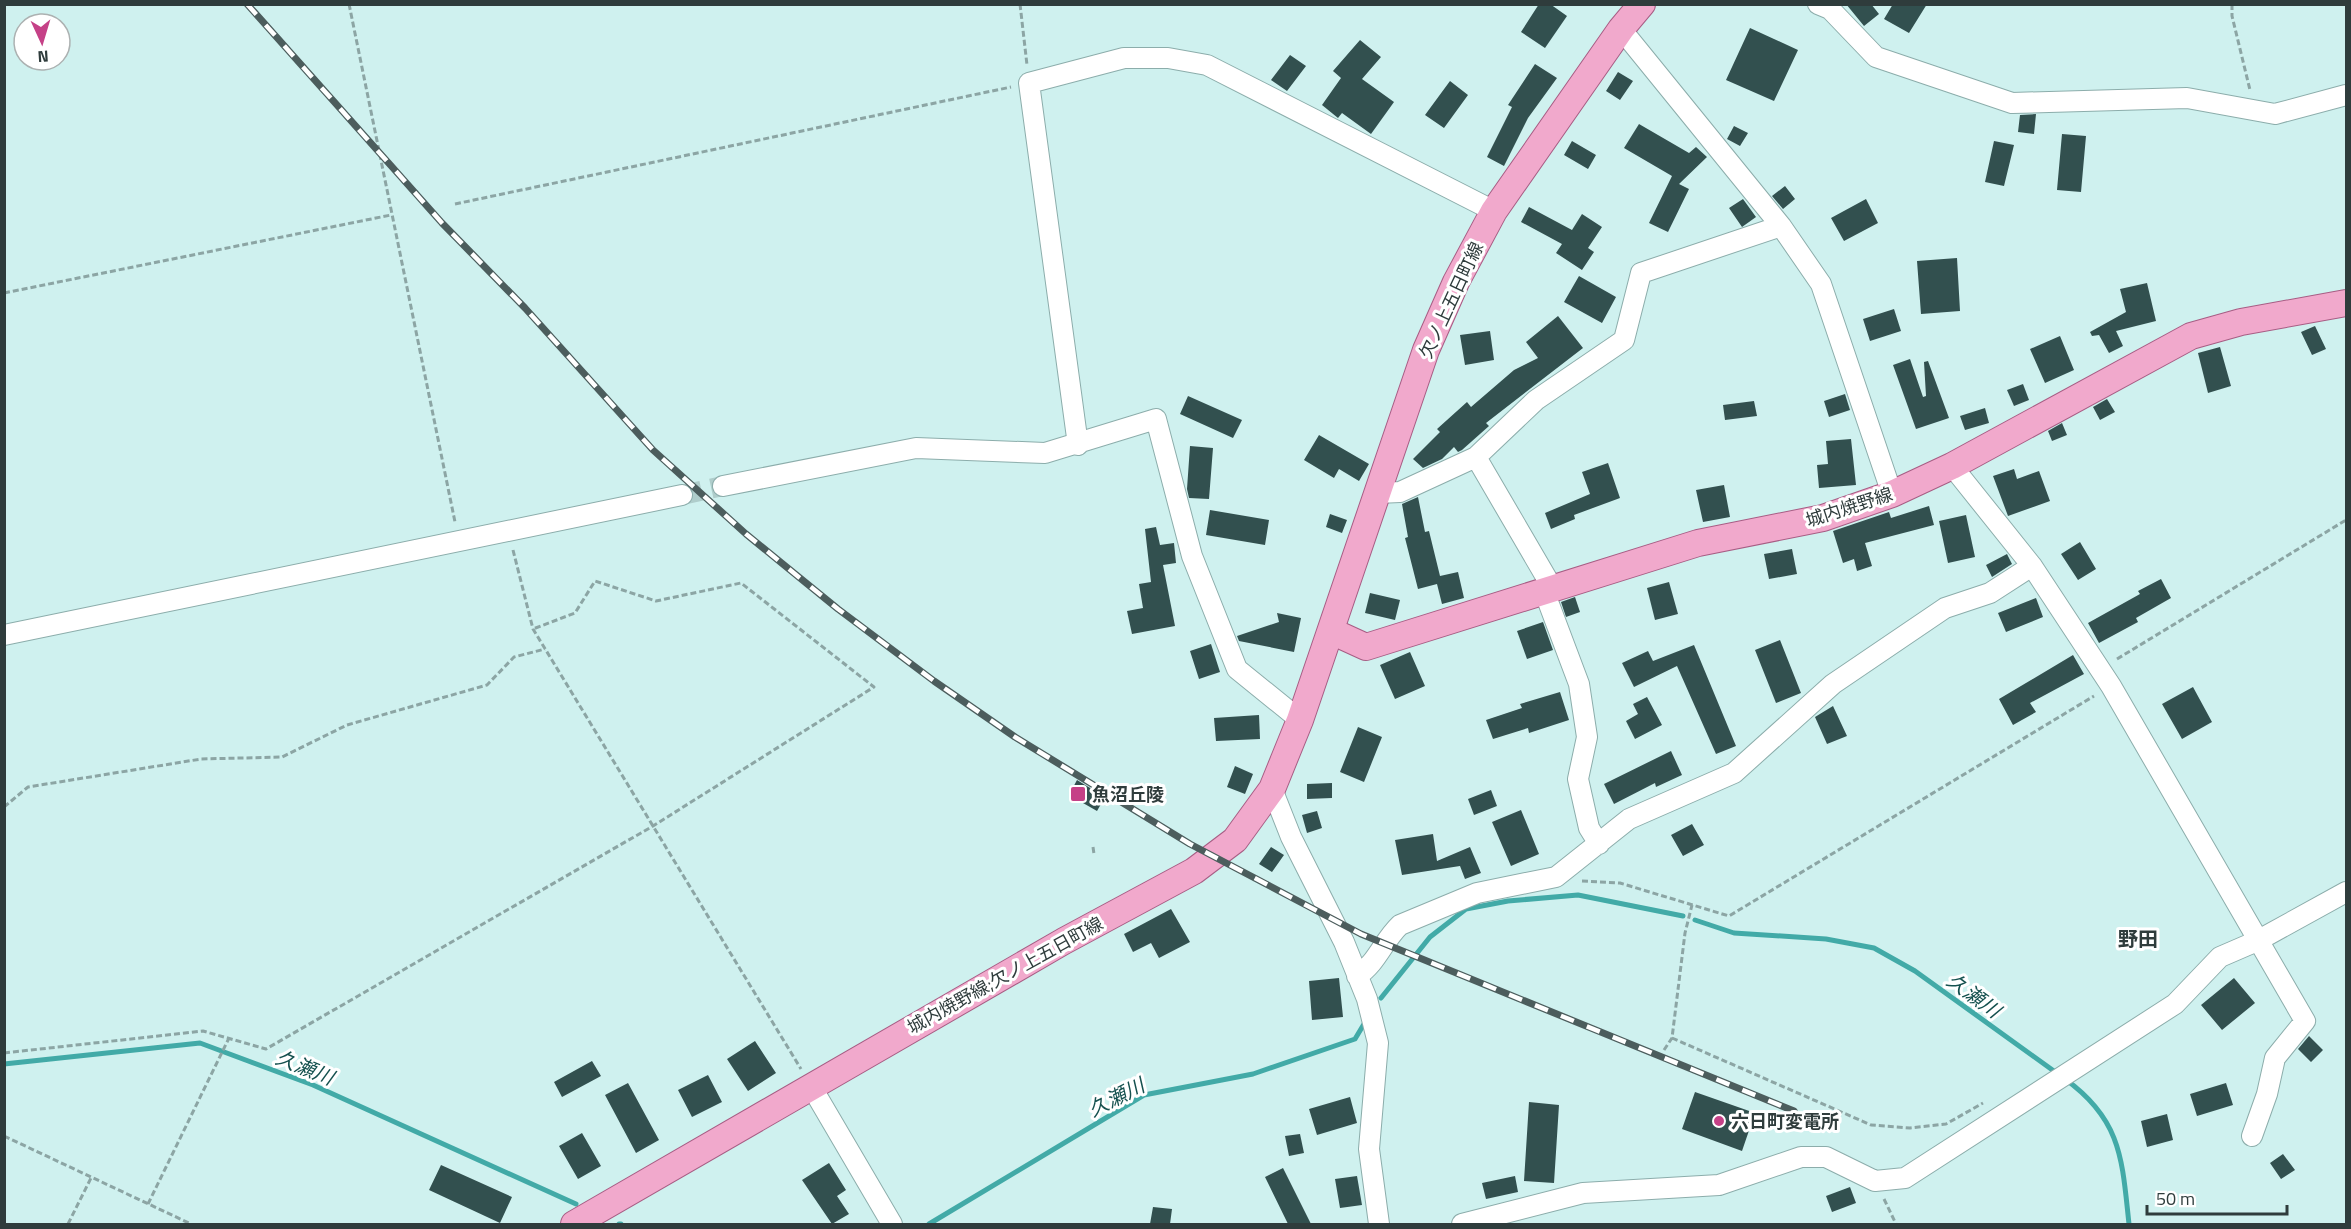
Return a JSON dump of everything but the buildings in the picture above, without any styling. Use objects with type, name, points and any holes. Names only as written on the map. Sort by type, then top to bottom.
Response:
[{"type":"main road","name":"欠ノ上五日町線","points":[[1331,632],[1426,350],[1456,282],[1494,211],[1631,13]]},
{"type":"main road","name":"城内焼野線","points":[[1331,632],[1366,647],[1698,543],[1823,518],[1892,494],[1952,466],[2191,336],[2241,322],[2346,303]]},
{"type":"main road","name":"城内焼野線;欠ノ上五日町線","points":[[574,1224],[1054,946],[1194,871],[1235,840],[1272,789],[1300,720],[1331,632]]},
{"type":"street","points":[[1818,4],[1830,9],[1876,57],[2012,103],[2187,98],[2275,114],[2346,95]]},
{"type":"street","points":[[1631,13],[1821,284],[1892,494]]},
{"type":"street","points":[[1078,445],[1029,84],[1124,58],[1168,58],[1207,66],[1494,211]]},
{"type":"street","points":[[1378,493],[1400,492],[1476,457],[1536,400],[1624,340],[1641,273],[1781,226]]},
{"type":"street","points":[[723,486],[916,448],[1045,453],[1078,445],[1156,419],[1192,556],[1237,669],[1300,720]]},
{"type":"street","points":[[1476,457],[1548,590],[1579,684],[1587,737],[1578,779],[1589,828],[1599,844]]},
{"type":"street","points":[[1952,466],[2032,566],[2111,686],[2305,1021],[2275,1058],[2267,1094],[2252,1136]]},
{"type":"street","points":[[4,635],[682,495]]},
{"type":"street","points":[[1357,976],[1370,967],[1390,934],[1400,925],[1477,893],[1556,877],[1629,819],[1734,773],[1833,684],[1945,608],[1990,593],[2032,566]]},
{"type":"street","points":[[1272,789],[1292,837],[1344,942],[1367,999],[1378,1043],[1369,1149],[1379,1224]]},
{"type":"street","points":[[1462,1224],[1583,1193],[1719,1185],[1801,1157],[1826,1157],[1875,1181],[1905,1178],[2175,1004],[2220,957],[2257,941],[2346,892]]},
{"type":"street","points":[[811,1086],[892,1224]]},
{"type":"path","points":[[349,4],[459,542]]},
{"type":"path","points":[[455,204],[1029,84],[1020,4]]},
{"type":"path","points":[[2232,4],[2232,16],[2255,110]]},
{"type":"path","points":[[4,293],[391,215]]},
{"type":"path","points":[[2100,669],[2346,520]]},
{"type":"path","points":[[508,531],[533,629],[811,1086]]},
{"type":"path","points":[[4,1053],[203,1031],[266,1048],[653,826],[874,687],[741,583],[656,601],[595,581],[575,613],[533,629]]},
{"type":"path","points":[[4,807],[28,787],[201,759],[282,756],[347,725],[487,685],[514,657],[545,649]]},
{"type":"path","points":[[1556,877],[1569,881],[1620,883],[1729,916],[2111,686]]},
{"type":"path","points":[[1093,847],[1094,854]]},
{"type":"path","points":[[1664,1050],[1671,1038],[1685,933],[1692,905]]},
{"type":"path","points":[[148,1204],[229,1038]]},
{"type":"path","points":[[1671,1038],[1871,1125],[1910,1128],[1946,1124],[1986,1101]]},
{"type":"path","points":[[4,1136],[191,1224]]},
{"type":"path","points":[[68,1224],[91,1177]]},
{"type":"path","points":[[1875,1181],[1896,1224]]},
{"type":"waterway","name":"久瀬川","points":[[1381,998],[1430,937],[1466,909],[1508,901],[1578,895],[1683,916]]},
{"type":"waterway","name":"久瀬川","points":[[1695,920],[1734,933],[1826,939],[1874,948],[1915,971],[2058,1074]]},
{"type":"waterway","name":"久瀬川","points":[[929,1224],[1144,1095],[1253,1074],[1355,1039],[1364,1024]]},
{"type":"waterway","name":"久瀬川","points":[[4,1064],[200,1043],[313,1085],[576,1204]]},
{"type":"waterway","name":"久瀬川","points":[[2065,1079],[2084,1094],[2098,1110],[2116,1143],[2121,1161],[2129,1224]]},
{"type":"tunnel","points":[[682,495],[723,486]]},
{"type":"railway","points":[[247,4],[442,223],[525,308],[653,450],[746,534],[838,609],[934,681],[1015,737],[1190,844],[1361,934],[1794,1111]]},
{"type":"place","name":"魚沼丘陵","points":[[1078,794]]},
{"type":"place","name":"六日町変電所","points":[[1719,1121]]},
{"type":"district","name":"野田","points":[[2138,938]]}]
